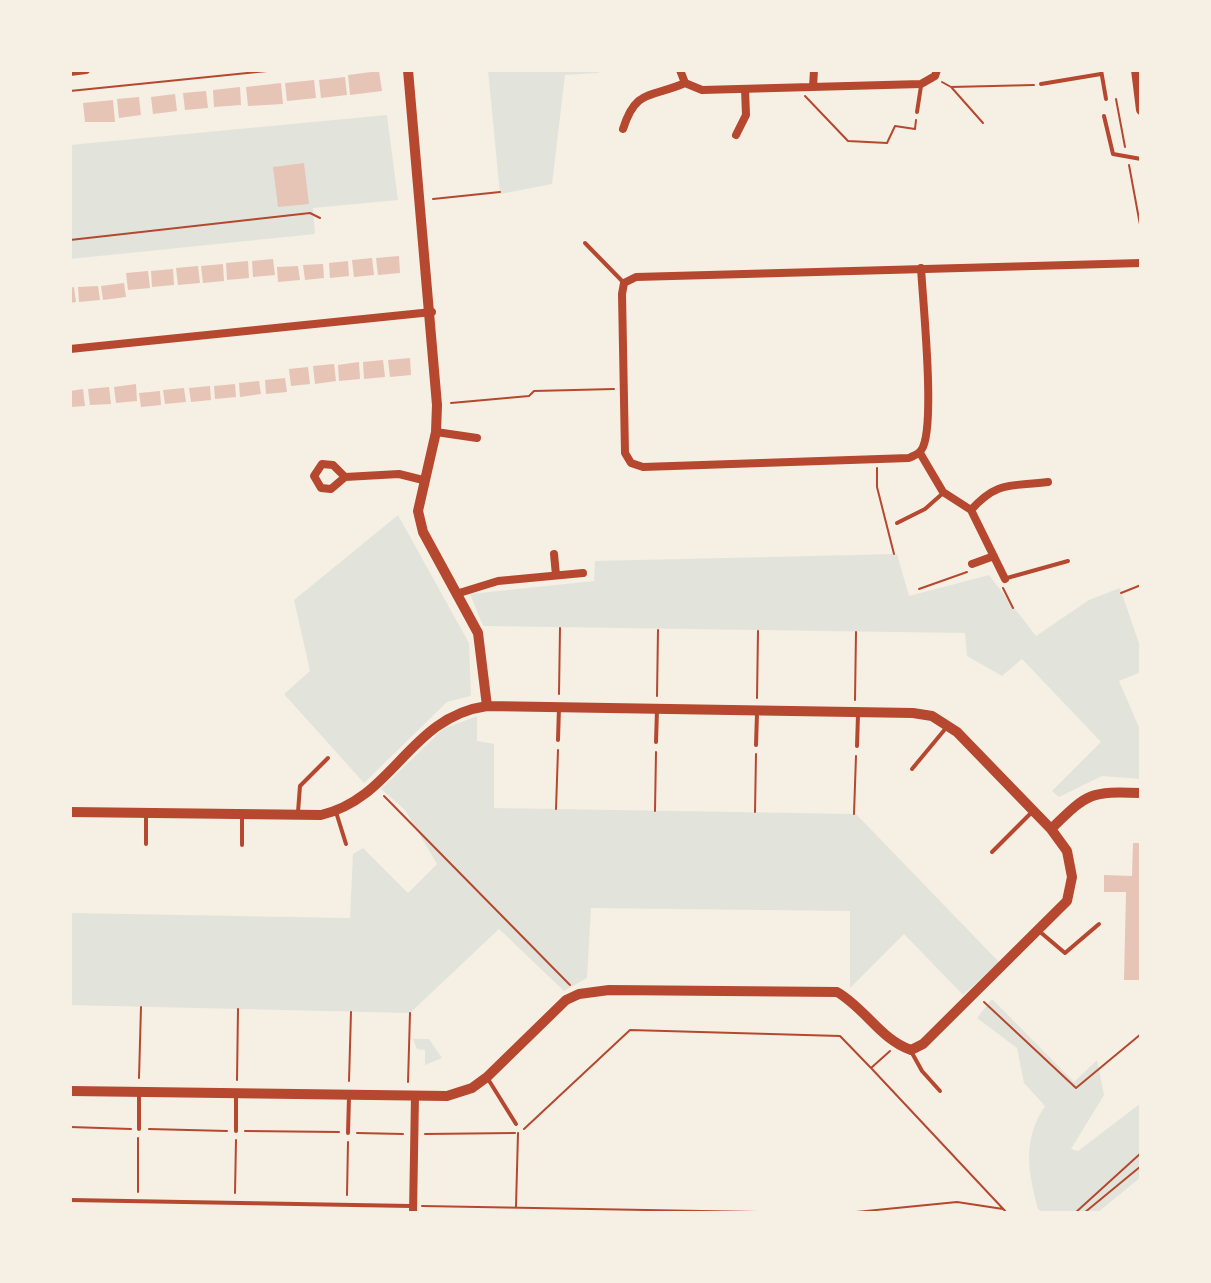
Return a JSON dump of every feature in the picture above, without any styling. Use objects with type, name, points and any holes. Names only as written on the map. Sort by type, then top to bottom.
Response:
[{"type":"street","points":[[70,72],[86,70]]},
{"type":"street","points":[[408,70],[432,312],[437,405],[436,432],[418,511],[423,532],[478,633],[487,706]]},
{"type":"street","points":[[680,70],[685,83],[702,90],[921,84],[936,73]]},
{"type":"street","points":[[809,87],[814,70]]},
{"type":"street","points":[[1136,70],[1141,110]]},
{"type":"street","points":[[623,129],[636,101],[646,94],[665,92],[685,83]]},
{"type":"street","points":[[736,135],[746,115],[745,89]]},
{"type":"street","points":[[921,268],[927,404],[925,444],[920,453],[909,458],[643,467],[631,463],[625,453],[624,283],[636,277],[921,268],[1141,263]]},
{"type":"street","points":[[70,349],[432,312]]},
{"type":"street","points":[[436,432],[477,438]]},
{"type":"street","points":[[920,453],[943,492],[971,510],[1005,579]]},
{"type":"street","points":[[345,477],[399,474],[423,480]]},
{"type":"street","points":[[971,510],[992,490],[1006,484],[1048,482]]},
{"type":"street","points":[[554,554],[556,575]]},
{"type":"street","points":[[972,564],[994,556]]},
{"type":"street","points":[[456,594],[498,581],[583,573]]},
{"type":"street","points":[[70,812],[298,815],[336,812],[359,801],[441,721],[460,710],[487,706],[913,713],[932,716],[948,726],[1051,829],[1067,851],[1072,877],[1067,901],[923,1044],[911,1050],[897,1045],[856,1002],[837,992],[609,990],[579,994],[552,1012],[487,1077],[472,1088],[447,1096],[70,1091]]},
{"type":"street","points":[[1051,829],[1082,798],[1100,792],[1141,793]]},
{"type":"street","points":[[411,1096],[413,1209]]},
{"type":"lane","points":[[1041,84],[1101,72],[1106,99]]},
{"type":"lane","points":[[917,112],[921,84]]},
{"type":"lane","points":[[1104,116],[1113,154],[1141,159]]},
{"type":"lane","points":[[585,243],[624,283]]},
{"type":"lane","points":[[897,523],[925,509],[943,492]]},
{"type":"lane","points":[[1005,579],[1068,561]]},
{"type":"lane","points":[[558,740],[559,707]]},
{"type":"lane","points":[[656,742],[657,709]]},
{"type":"lane","points":[[756,745],[757,711]]},
{"type":"lane","points":[[856,713],[857,746]]},
{"type":"lane","points":[[912,769],[948,726]]},
{"type":"lane","points":[[298,815],[300,786],[328,758]]},
{"type":"lane","points":[[992,852],[1033,811]]},
{"type":"lane","points":[[336,812],[346,844]]},
{"type":"lane","points":[[146,813],[146,844]]},
{"type":"lane","points":[[242,814],[242,845]]},
{"type":"lane","points":[[1039,931],[1065,953],[1099,924]]},
{"type":"lane","points":[[911,1050],[922,1071],[940,1091]]},
{"type":"lane","points":[[487,1077],[516,1124]]},
{"type":"lane","points":[[139,1092],[139,1129]]},
{"type":"lane","points":[[236,1093],[236,1131]]},
{"type":"lane","points":[[348,1133],[349,1095]]},
{"type":"lane","points":[[70,1200],[413,1209]]},
{"type":"path","points":[[70,91],[277,70]]},
{"type":"path","points":[[936,73],[983,123]]},
{"type":"path","points":[[951,87],[1041,84]]},
{"type":"path","points":[[809,87],[805,100],[848,141],[887,143],[895,126],[915,129],[917,112]]},
{"type":"path","points":[[420,201],[500,192]]},
{"type":"path","points":[[70,240],[310,213],[320,218]]},
{"type":"path","points":[[437,405],[529,396],[534,391],[623,389]]},
{"type":"path","points":[[877,459],[877,487],[894,554]]},
{"type":"path","points":[[919,589],[965,576],[972,564]]},
{"type":"path","points":[[1005,579],[1003,588],[1013,608]]},
{"type":"path","points":[[1121,593],[1141,585]]},
{"type":"path","points":[[559,707],[560,628]]},
{"type":"path","points":[[657,709],[658,630]]},
{"type":"path","points":[[757,711],[758,631]]},
{"type":"path","points":[[856,632],[856,713]]},
{"type":"path","points":[[556,809],[558,740]]},
{"type":"path","points":[[655,811],[656,742]]},
{"type":"path","points":[[755,812],[756,745]]},
{"type":"path","points":[[854,814],[857,746]]},
{"type":"path","points":[[374,786],[579,994]]},
{"type":"path","points":[[975,993],[1076,1088],[1141,1034]]},
{"type":"path","points":[[139,1092],[141,1007]]},
{"type":"path","points":[[236,1093],[238,1009]]},
{"type":"path","points":[[349,1095],[351,1012]]},
{"type":"path","points":[[410,1013],[411,1096]]},
{"type":"path","points":[[871,1068],[1007,1213]]},
{"type":"path","points":[[514,1210],[516,1124]]},
{"type":"path","points":[[138,1201],[139,1129]]},
{"type":"path","points":[[235,1203],[236,1131]]},
{"type":"path","points":[[347,1205],[348,1133]]},
{"type":"path","points":[[1075,1213],[1141,1153]]},
{"type":"path","points":[[1084,1213],[1141,1166]]},
{"type":"path","points":[[846,1213],[957,1202],[1003,1209]]},
{"type":"path","points":[[413,1209],[814,1213]]},
{"type":"shaded area","points":[[488,70],[599,70],[599,73],[565,75],[552,184],[500,194]]},
{"type":"shaded area","points":[[387,115],[398,200],[313,208],[315,234],[70,259],[70,145]]},
{"type":"shaded area","points":[[398,515],[469,643],[471,696],[447,702],[364,783],[284,694],[310,671],[294,600]]},
{"type":"shaded area","points":[[897,554],[909,596],[989,575],[1036,636],[1089,600],[1120,588],[1141,649],[1141,672],[1119,681],[1141,732],[1141,779],[1102,776],[1059,797],[1052,791],[1101,742],[1022,659],[1002,676],[967,656],[965,633],[483,626],[470,594],[594,581],[595,561]]},
{"type":"shaded area","points":[[477,716],[477,741],[494,744],[494,808],[856,814],[999,962],[963,995],[904,934],[850,988],[850,911],[591,908],[587,978],[564,991],[499,929],[410,1013],[70,1005],[70,913],[350,918],[353,854],[363,848],[408,893],[437,864],[405,810],[381,789],[443,729]]},
{"type":"shaded area","points":[[992,999],[1074,1082],[1097,1060],[1104,1095],[1071,1149],[1078,1151],[1141,1103],[1141,1177],[1097,1213],[1042,1213],[1038,1209],[1029,1156],[1033,1131],[1045,1106],[1024,1083],[1017,1048],[977,1018]]},
{"type":"shaded area","points":[[413,1039],[429,1039],[442,1058],[425,1065],[425,1050],[417,1049]]},
{"type":"building","points":[[379,71],[382,91],[350,95],[348,75]]},
{"type":"building","points":[[345,77],[347,95],[321,98],[319,80]]},
{"type":"building","points":[[314,80],[316,98],[287,101],[285,83]]},
{"type":"building","points":[[281,83],[283,104],[248,106],[246,87]]},
{"type":"building","points":[[240,87],[241,105],[214,107],[213,90]]},
{"type":"building","points":[[206,91],[208,108],[185,110],[183,93]]},
{"type":"building","points":[[175,94],[177,111],[153,114],[151,97]]},
{"type":"building","points":[[139,97],[141,115],[119,118],[117,99]]},
{"type":"building","points":[[113,100],[115,122],[85,122],[83,103]]},
{"type":"building","points":[[304,163],[309,204],[278,207],[273,167]]},
{"type":"building","points":[[399,256],[400,273],[378,275],[376,258]]},
{"type":"building","points":[[372,258],[374,275],[354,277],[352,260]]},
{"type":"building","points":[[273,259],[275,275],[253,277],[252,261]]},
{"type":"building","points":[[248,261],[249,278],[227,280],[226,263]]},
{"type":"building","points":[[348,261],[349,276],[330,278],[329,263]]},
{"type":"building","points":[[223,264],[224,281],[203,283],[201,266]]},
{"type":"building","points":[[323,264],[324,278],[305,280],[303,265]]},
{"type":"building","points":[[198,266],[200,283],[178,285],[176,268]]},
{"type":"building","points":[[298,266],[300,280],[278,282],[277,267]]},
{"type":"building","points":[[173,269],[174,285],[152,287],[151,271]]},
{"type":"building","points":[[148,271],[150,288],[128,290],[126,273]]},
{"type":"building","points":[[124,283],[126,297],[103,300],[101,286]]},
{"type":"building","points":[[98,286],[100,300],[79,302],[78,287]]},
{"type":"building","points":[[74,287],[76,302],[70,303],[70,288]]},
{"type":"building","points":[[410,358],[411,375],[390,377],[388,360]]},
{"type":"building","points":[[383,360],[385,377],[364,379],[363,362]]},
{"type":"building","points":[[359,362],[360,379],[339,381],[338,365]]},
{"type":"building","points":[[334,364],[336,381],[315,384],[313,366]]},
{"type":"building","points":[[308,367],[310,384],[291,386],[289,369]]},
{"type":"building","points":[[285,378],[287,392],[266,394],[265,380]]},
{"type":"building","points":[[259,381],[261,394],[240,397],[239,383]]},
{"type":"building","points":[[136,384],[137,401],[116,403],[114,387]]},
{"type":"building","points":[[235,384],[236,397],[215,399],[214,386]]},
{"type":"building","points":[[210,386],[211,400],[191,402],[189,388]]},
{"type":"building","points":[[109,387],[111,404],[90,405],[88,389]]},
{"type":"building","points":[[184,388],[186,402],[165,404],[163,390]]},
{"type":"building","points":[[83,389],[85,406],[70,407],[70,391]]},
{"type":"building","points":[[160,391],[161,405],[141,407],[139,393]]},
{"type":"building","points":[[1133,843],[1141,843],[1141,980],[1124,980],[1126,892],[1104,892],[1104,875],[1132,876]]}]
